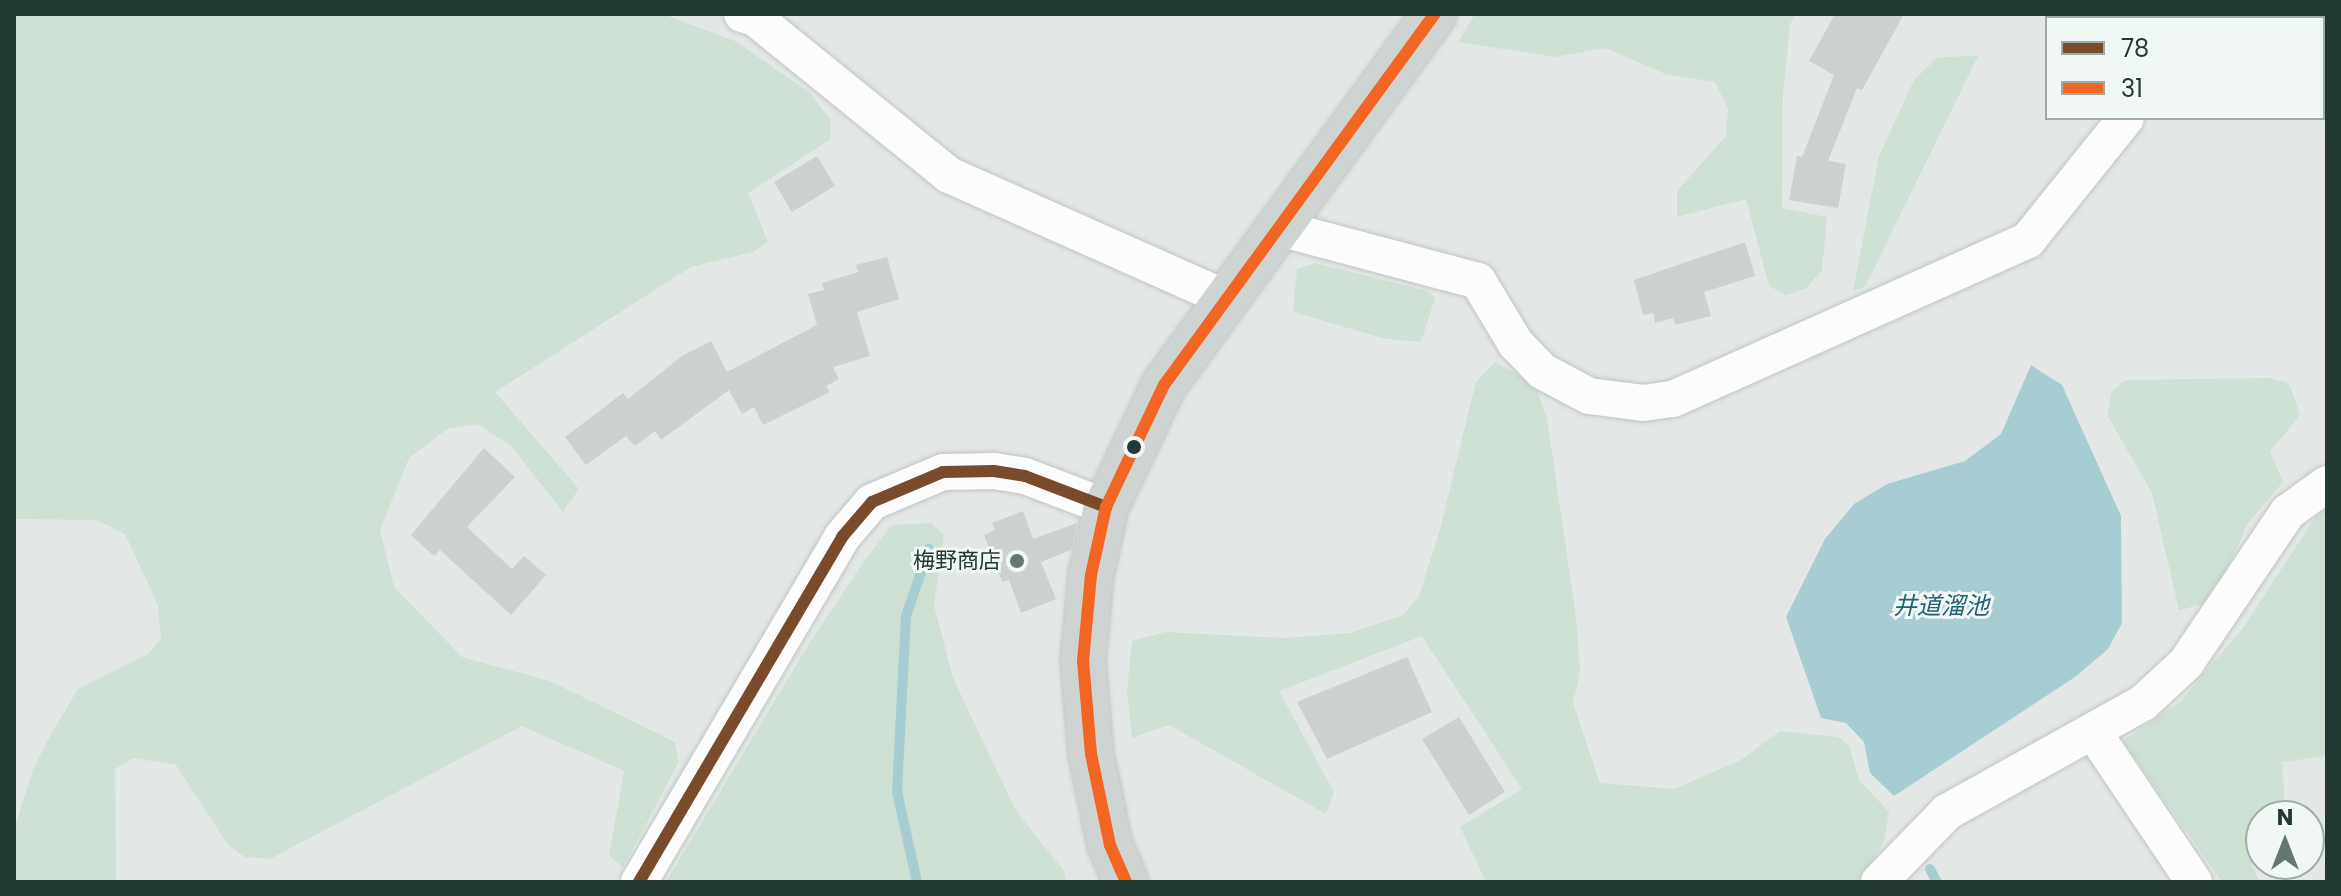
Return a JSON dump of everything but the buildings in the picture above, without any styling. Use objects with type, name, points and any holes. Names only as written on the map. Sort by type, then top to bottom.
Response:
[{"type":"main road","points":[[1126,882],[1110,845],[1091,754],[1083,661],[1091,575],[1106,507],[1164,385],[1435,14]]},
{"type":"street","points":[[742,14],[755,18],[949,175],[1227,299]]},
{"type":"street","points":[[1279,228],[1478,281],[1516,344],[1542,371],[1589,396],[1643,403],[1673,399],[2028,240],[2124,120]]},
{"type":"street","points":[[639,882],[842,537],[872,502],[943,472],[994,471],[1025,476],[1106,507]]},
{"type":"street","points":[[1879,882],[1947,812],[2094,733],[2143,703],[2186,663],[2288,512],[2327,484]]},
{"type":"street","points":[[2094,733],[2194,882]]},
{"type":"green space","points":[[14,14],[663,14],[735,41],[809,92],[830,119],[831,139],[748,193],[768,242],[753,252],[691,267],[495,392],[579,489],[563,512],[512,447],[478,424],[447,429],[409,458],[380,530],[394,587],[462,657],[550,681],[675,742],[679,762],[623,867],[609,856],[624,771],[522,726],[270,859],[245,857],[228,845],[176,765],[134,758],[115,769],[116,882],[14,882],[14,830],[33,769],[78,689],[148,654],[161,639],[158,605],[125,534],[97,520],[14,519]]},
{"type":"green space","points":[[1475,14],[1797,14],[1790,24],[1783,95],[1782,208],[1827,217],[1822,270],[1806,288],[1786,295],[1769,286],[1746,199],[1677,217],[1677,191],[1726,136],[1728,109],[1715,82],[1665,74],[1606,48],[1555,57],[1458,42]]},
{"type":"green space","points":[[1978,56],[1865,287],[1853,291],[1879,156],[1914,80],[1938,57]]},
{"type":"green space","points":[[1315,263],[1428,291],[1435,298],[1421,342],[1386,339],[1293,312],[1297,269]]},
{"type":"green space","points":[[1495,362],[1535,385],[1547,418],[1576,617],[1580,671],[1573,703],[1600,783],[1674,789],[1741,760],[1780,731],[1838,737],[1849,745],[1859,780],[1889,812],[1884,841],[1860,882],[1486,882],[1460,827],[1522,789],[1422,636],[1279,691],[1334,792],[1326,814],[1169,725],[1132,738],[1127,691],[1132,641],[1165,632],[1284,638],[1351,633],[1403,615],[1419,596],[1439,533],[1476,382]]},
{"type":"green space","points":[[2270,378],[2289,383],[2300,415],[2270,452],[2283,482],[2248,523],[2212,602],[2179,610],[2152,493],[2107,415],[2112,391],[2125,380]]},
{"type":"green space","points":[[2327,509],[2327,756],[2282,762],[2284,800],[2245,800],[2245,880],[2260,882],[2222,882],[2123,741],[2179,703],[2242,629],[2314,519]]},
{"type":"green space","points":[[931,523],[944,535],[934,605],[953,678],[1016,811],[1064,871],[1066,882],[666,882],[810,642],[865,560],[892,525]]},
{"type":"water","name":"井道溜池","points":[[2031,365],[2062,385],[2121,516],[2122,623],[2108,649],[2075,677],[1894,796],[1870,773],[1864,742],[1846,723],[1821,718],[1786,617],[1825,539],[1854,504],[1887,484],[1965,461],[2001,434]]},
{"type":"waterway","points":[[917,882],[897,792],[906,616],[929,549]]},
{"type":"waterway","points":[[1930,869],[1937,882]]},
{"type":"transit line","name":"31","points":[[1126,882],[1110,845],[1091,754],[1083,661],[1091,575],[1106,507],[1164,385],[1435,14]]},
{"type":"transit line","name":"78","points":[[639,882],[842,537],[872,502],[943,472],[994,471],[1025,476],[1106,507]]},
{"type":"place","name":"梅野商店","points":[[1017,561]]}]
